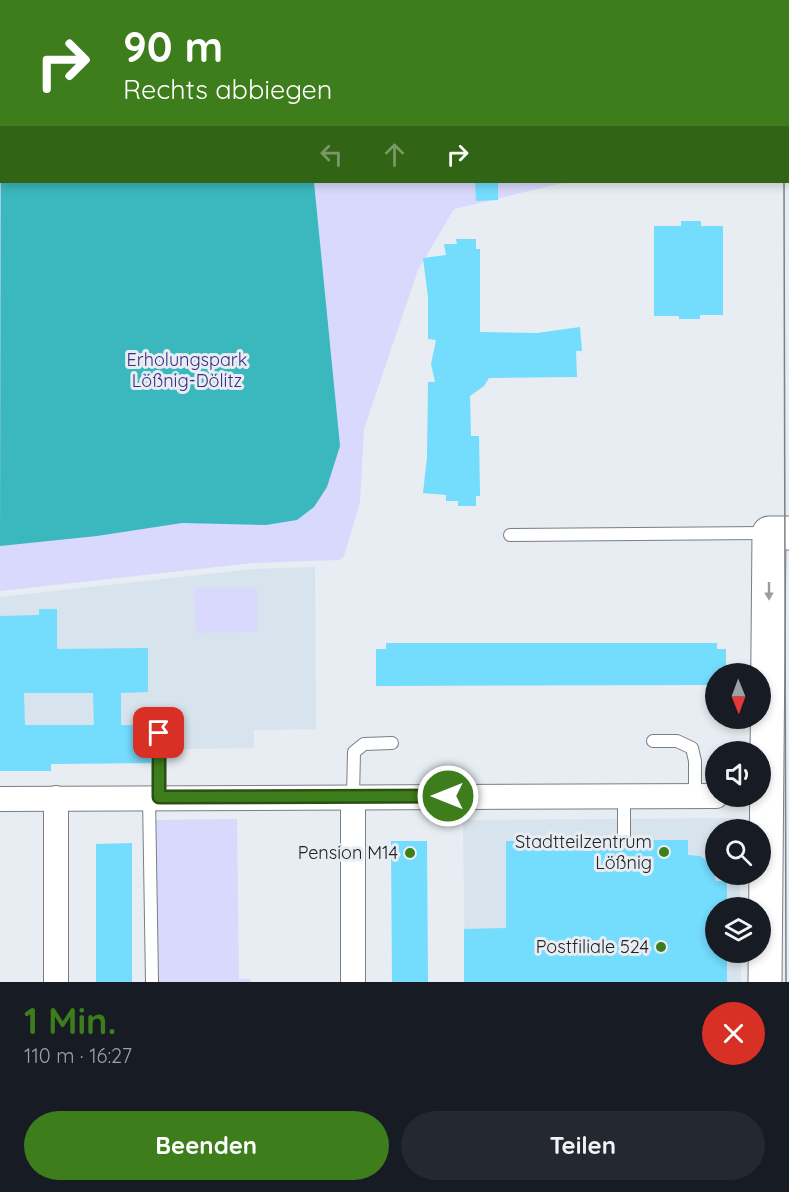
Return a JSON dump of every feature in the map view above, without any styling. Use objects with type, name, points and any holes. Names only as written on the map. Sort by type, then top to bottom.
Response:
[{"type":"main road","points":[[767,741],[779,533]]},
{"type":"main road","points":[[764,807],[765,982]]},
{"type":"street","points":[[353,796],[353,982]]},
{"type":"street","points":[[0,799],[705,796]]},
{"type":"street","points":[[56,798],[56,982]]},
{"type":"lane","points":[[510,535],[779,533]]},
{"type":"lane","points":[[152,982],[154,797],[159,733]]},
{"type":"lane","points":[[653,741],[677,741],[692,748],[705,796]]},
{"type":"lane","points":[[353,796],[354,752],[364,744],[392,743]]},
{"type":"lane","points":[[624,796],[624,840]]},
{"type":"shaded area","points":[[315,567],[316,729],[254,730],[254,748],[183,749],[183,743],[166,743],[165,733],[151,733],[151,763],[0,764],[0,597],[253,569]]},
{"type":"shaded area","points":[[739,818],[705,819],[705,885],[740,885],[740,897],[705,897],[705,963],[741,963],[741,982],[465,982],[463,820]]},
{"type":"green space","name":"Erholungspark Lößnig-Dölitz","points":[[0,183],[563,183],[454,209],[418,270],[364,429],[360,502],[344,556],[339,560],[253,563],[0,591]]},
{"type":"green space","points":[[257,587],[257,632],[196,633],[194,589]]},
{"type":"green space","points":[[237,819],[239,979],[250,979],[250,982],[152,982],[149,820]]},
{"type":"water","name":"Erholungspark Lößnig-Dölitz","points":[[1,183],[314,183],[340,446],[327,487],[314,507],[297,520],[266,525],[182,523],[97,536],[0,546]]},
{"type":"building","points":[[475,183],[498,183],[498,200],[476,201]]},
{"type":"building","points":[[681,221],[701,221],[701,226],[723,226],[723,315],[700,315],[700,319],[654,316],[654,226],[681,226]]},
{"type":"building","points":[[456,239],[476,239],[476,249],[480,249],[480,332],[537,333],[580,327],[582,351],[576,351],[577,377],[489,378],[484,386],[470,396],[471,436],[479,436],[480,496],[476,496],[476,506],[458,506],[458,501],[446,501],[446,495],[423,493],[427,457],[428,382],[435,382],[431,364],[436,340],[428,339],[428,297],[423,258],[446,255],[444,244],[457,244]]},
{"type":"building","points":[[39,609],[57,609],[57,649],[148,648],[148,692],[121,693],[121,725],[151,725],[151,763],[51,764],[51,771],[0,771],[0,616],[39,615]],"holes":[[[24,693],[93,693],[94,725],[25,725]]]},
{"type":"building","points":[[386,643],[717,643],[717,649],[726,649],[726,663],[705,663],[705,685],[376,686],[376,649],[386,649]]},
{"type":"building","points":[[616,840],[619,847],[625,848],[631,845],[632,840],[688,840],[688,855],[700,856],[705,859],[705,885],[727,885],[727,897],[705,897],[705,963],[727,963],[727,982],[464,982],[464,929],[506,928],[506,841]]},
{"type":"building","points":[[391,841],[427,841],[428,982],[392,982]]},
{"type":"building","points":[[132,843],[132,982],[96,982],[96,844]]},
{"type":"tram line","points":[[784,183],[786,982]]},
{"type":"place","name":"Stadtteilzentrum Lößnig","points":[[664,852]]},
{"type":"place","name":"Pension M14","points":[[410,853]]},
{"type":"place","name":"Postfiliale 524","points":[[661,947]]},
{"type":"route","points":[[159,733],[159,797],[448,796]]}]
